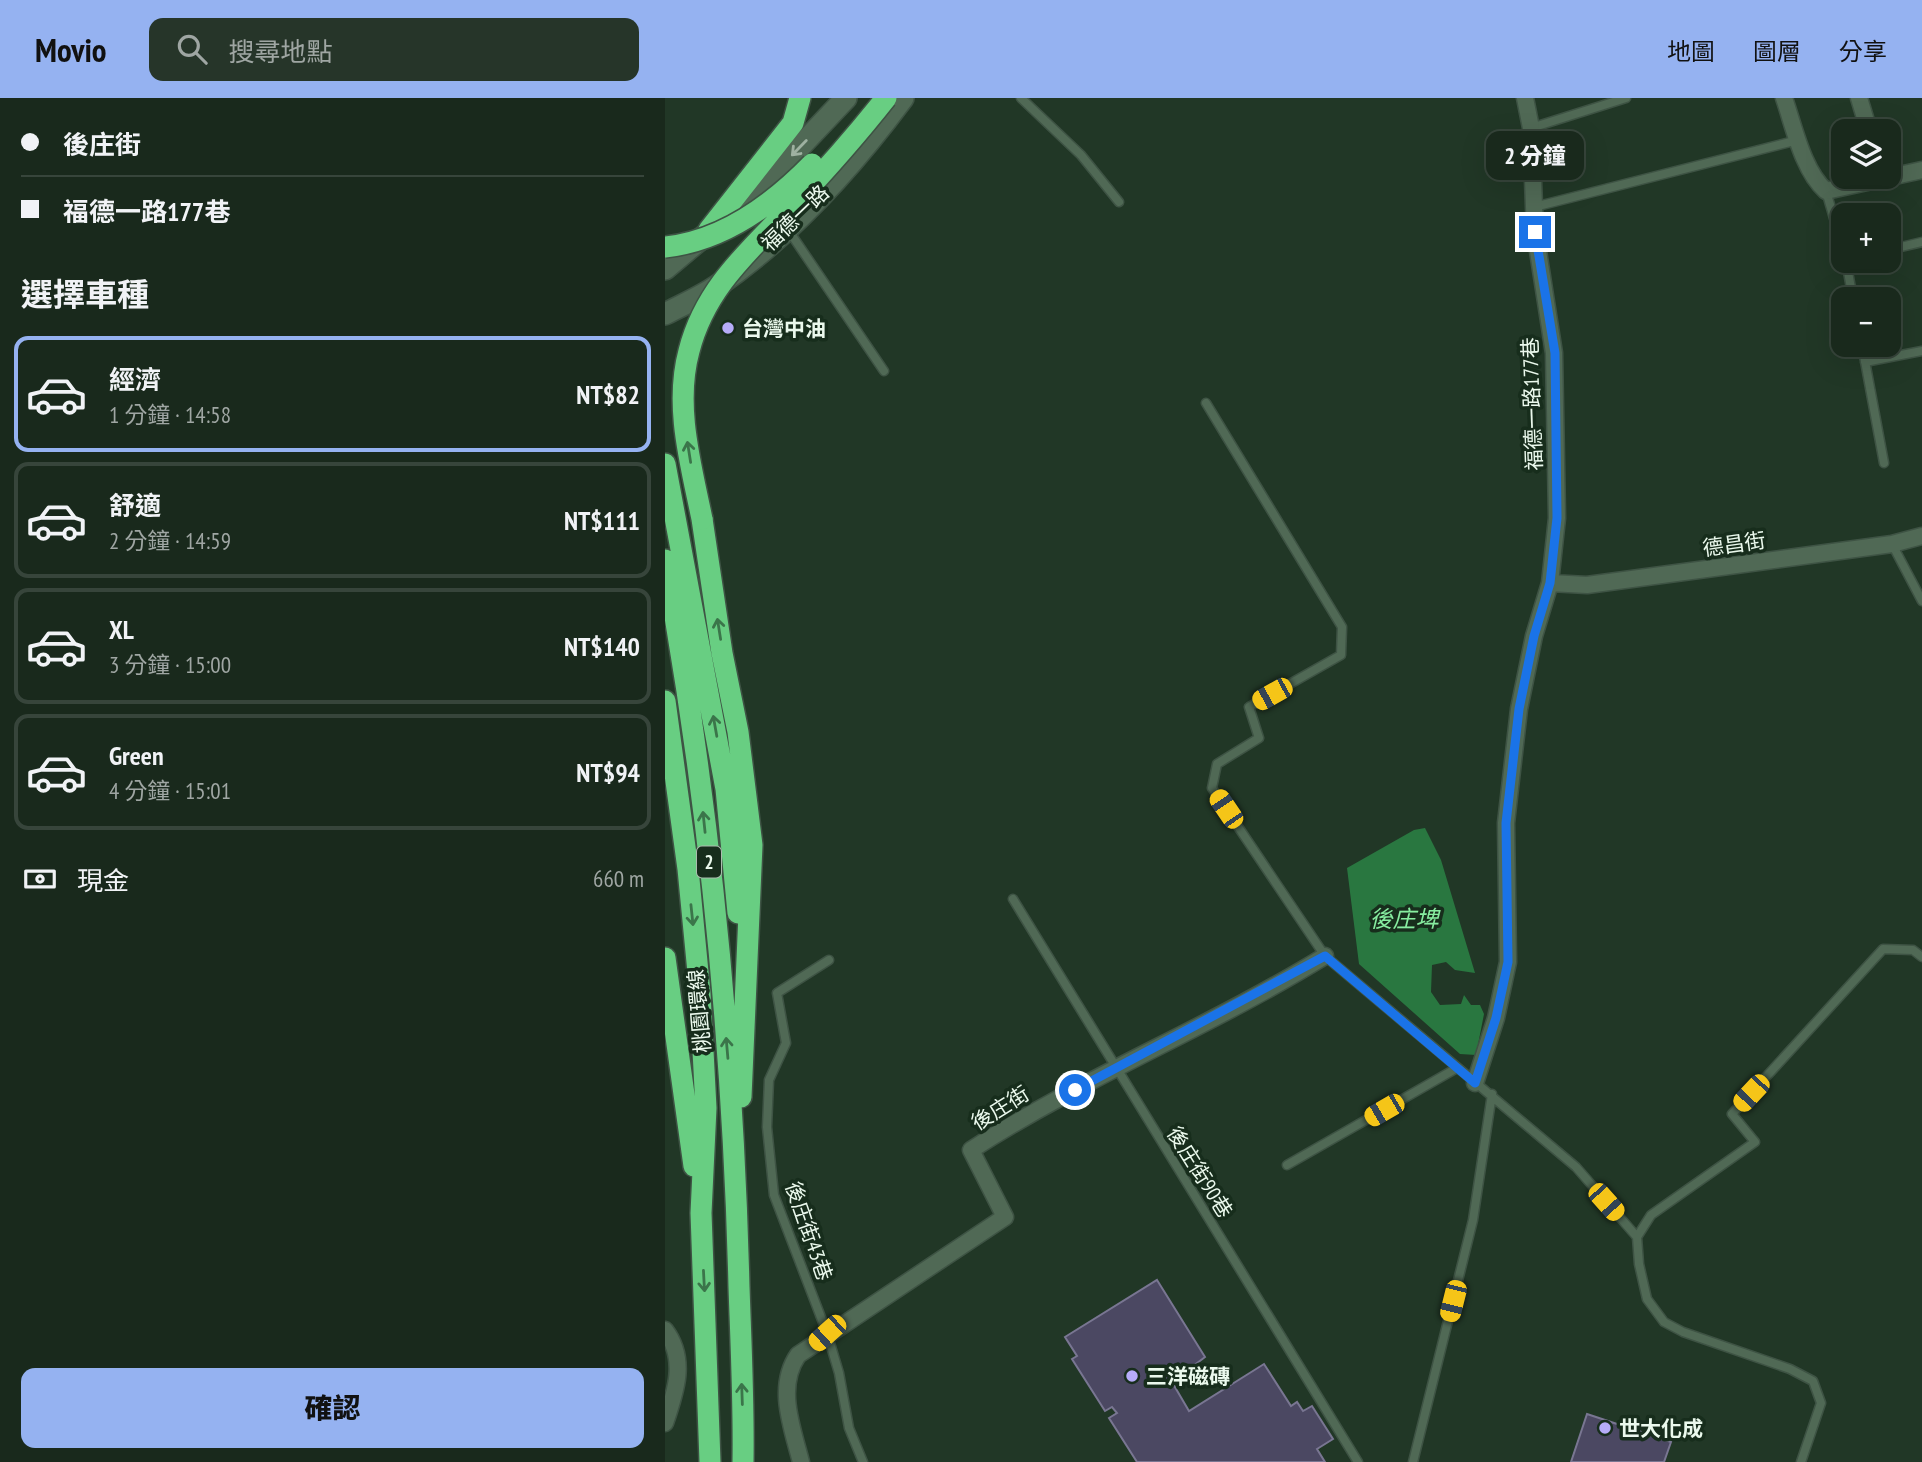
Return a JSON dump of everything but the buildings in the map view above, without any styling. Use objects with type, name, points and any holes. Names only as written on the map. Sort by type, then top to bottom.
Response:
[{"type":"highway","points":[[709,230],[793,124],[800,98]]},
{"type":"highway","points":[[665,247],[732,228],[786,190],[843,133],[868,98]]},
{"type":"highway","points":[[736,1165],[745,1050],[745,988],[752,845],[738,732],[684,409],[688,352],[721,280],[841,153],[886,98]]},
{"type":"highway","points":[[665,464],[726,789],[745,988]]},
{"type":"highway","name":"桃園環線","points":[[665,560],[697,754],[722,992],[736,1165],[743,1462]]},
{"type":"highway","name":"桃園環線","points":[[665,701],[688,869],[700,993],[706,1108],[701,1213],[710,1462]]},
{"type":"highway","points":[[665,958],[701,1213]]},
{"type":"main road","points":[[665,269],[759,190],[846,98]]},
{"type":"main road","name":"福德一路","points":[[665,314],[716,286],[787,228],[873,139],[903,98]]},
{"type":"street","name":"福德一路177巷","points":[[1475,1083],[1496,1018],[1508,962],[1506,823],[1519,709],[1534,636],[1550,583],[1557,518],[1555,353],[1534,207],[1531,128],[1525,98]]},
{"type":"street","points":[[1784,98],[1798,140],[1819,184],[1826,191],[1835,189]]},
{"type":"street","points":[[1859,98],[1865,119]]},
{"type":"street","points":[[1901,174],[1922,170]]},
{"type":"street","name":"德昌街","points":[[1550,583],[1587,585],[1892,544],[1922,536]]},
{"type":"street","name":"後庄街","points":[[801,1462],[788,1406],[786,1381],[789,1368],[798,1355],[827,1333],[1005,1217],[971,1150],[1034,1110],[1116,1069],[1325,956]]},
{"type":"street","points":[[665,1330],[674,1342],[679,1365],[676,1391],[665,1423]]},
{"type":"lane","points":[[1021,98],[1081,155],[1119,202]]},
{"type":"lane","points":[[1531,128],[1626,98]]},
{"type":"lane","points":[[1534,207],[1798,140]]},
{"type":"lane","points":[[1826,191],[1831,208]]},
{"type":"lane","points":[[787,228],[884,371]]},
{"type":"lane","points":[[1901,247],[1922,242]]},
{"type":"lane","points":[[1865,362],[1922,351]]},
{"type":"lane","points":[[1864,357],[1884,463]]},
{"type":"lane","points":[[1206,403],[1342,627],[1341,655],[1249,707],[1259,738],[1217,764],[1212,788],[1325,956],[1576,1167],[1637,1237]]},
{"type":"lane","points":[[1892,544],[1922,601]]},
{"type":"lane","name":"後庄街90巷","points":[[1013,899],[1358,1462]]},
{"type":"lane","points":[[1801,1462],[1821,1403],[1813,1381],[1790,1369],[1683,1332],[1664,1322],[1647,1299],[1639,1264],[1637,1237],[1651,1215],[1755,1142],[1732,1114],[1884,949],[1913,950],[1922,957]]},
{"type":"lane","name":"後庄街43巷","points":[[827,1333],[774,1195],[767,1127],[769,1080],[786,1043],[777,993],[829,960]]},
{"type":"lane","points":[[1287,1165],[1457,1068]]},
{"type":"lane","points":[[1413,1462],[1473,1220],[1492,1094]]},
{"type":"lane","points":[[827,1333],[839,1373],[849,1428],[863,1462]]},
{"type":"water","name":"後庄埤","points":[[1425,828],[1441,860],[1475,973],[1455,970],[1446,962],[1432,965],[1431,992],[1440,1005],[1461,1004],[1464,995],[1471,1005],[1480,1005],[1484,1014],[1476,1055],[1460,1054],[1359,964],[1347,868],[1414,830]]},
{"type":"place","name":"台灣中油","points":[[728,328]]},
{"type":"place","name":"三洋磁磚","points":[[1132,1376]]},
{"type":"place","name":"世大化成","points":[[1605,1428]]},
{"type":"route","points":[[1075,1090],[1325,956],[1475,1083],[1496,1018],[1508,962],[1506,823],[1519,709],[1534,636],[1550,583],[1557,518],[1555,353],[1535,232]]}]
